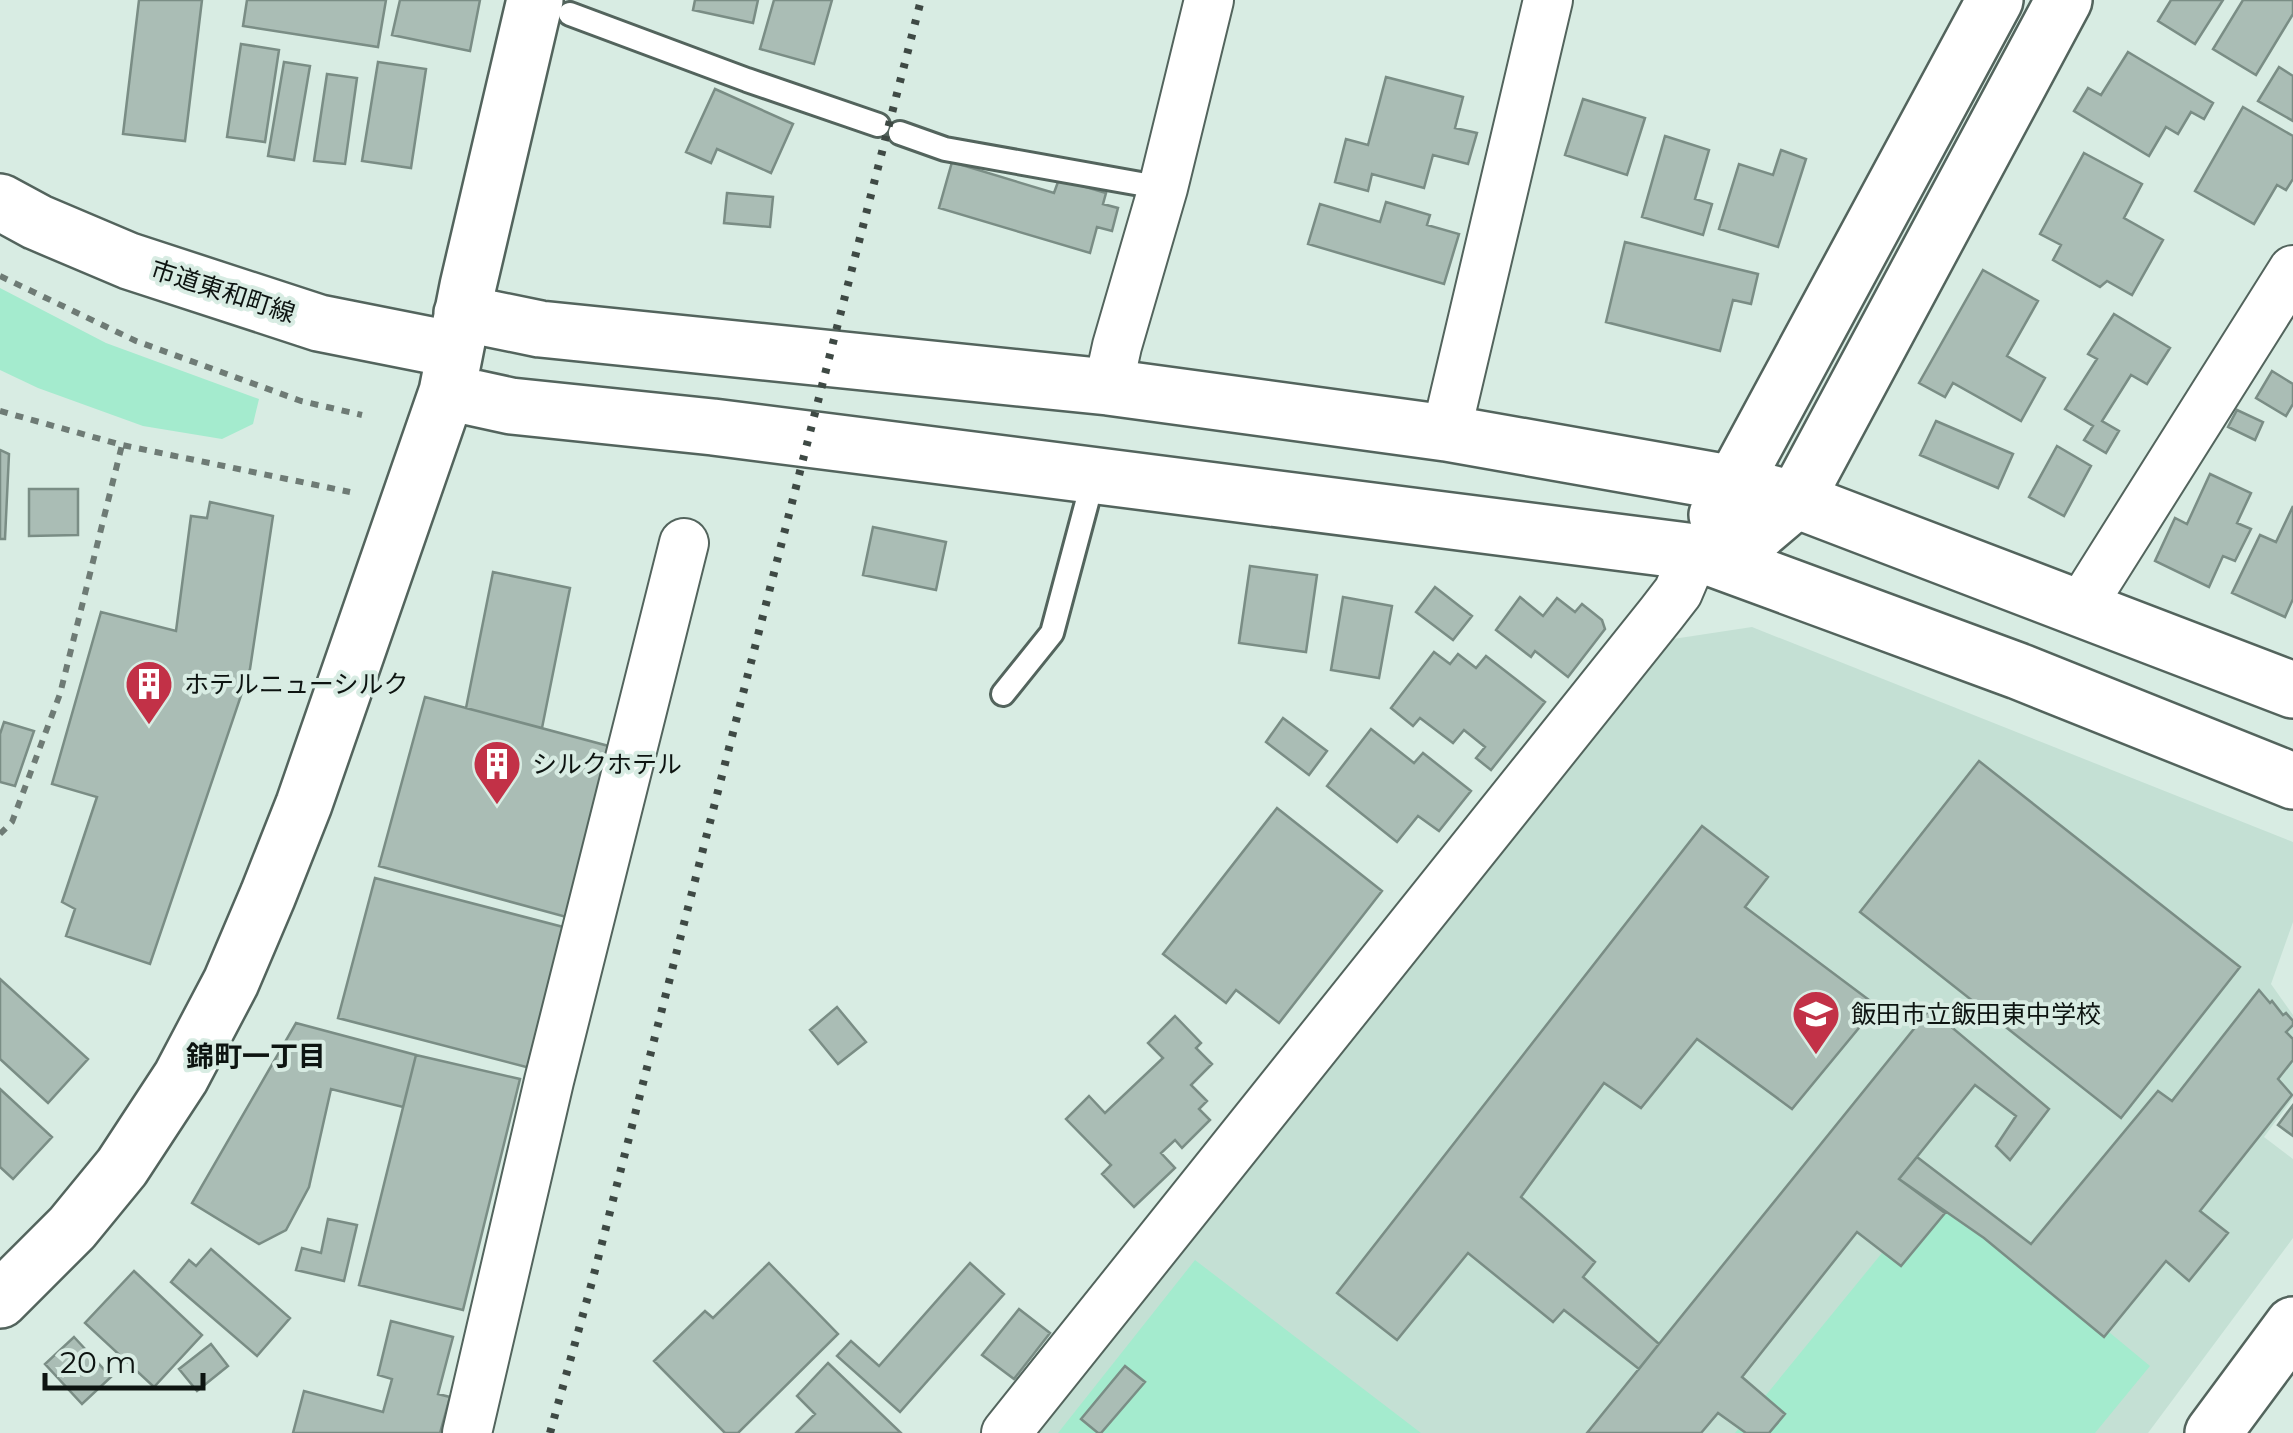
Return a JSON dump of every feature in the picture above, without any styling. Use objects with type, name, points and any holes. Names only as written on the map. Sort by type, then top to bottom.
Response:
[{"type":"street","points":[[1108,387],[1116,346],[1164,188],[1209,0]]},
{"type":"street","points":[[1446,432],[1548,0]]},
{"type":"street","points":[[1006,1433],[1699,569],[1735,484],[1994,0]]},
{"type":"street","points":[[1699,569],[1796,500],[2064,0]]},
{"type":"street","points":[[0,1300],[72,1228],[122,1167],[181,1078],[230,982],[304,804],[455,352],[552,7]]},
{"type":"street","name":"市道東和町線","points":[[0,202],[37,222],[146,266],[319,322],[455,352]]},
{"type":"street","points":[[2080,608],[2293,270]]},
{"type":"street","points":[[455,352],[540,328],[1108,387],[1446,432],[1735,484],[1796,500],[2293,690]]},
{"type":"street","points":[[455,352],[511,406],[713,427],[1094,476],[1699,569],[2018,670],[2293,781]]},
{"type":"street","points":[[467,1433],[549,1081],[684,544]]},
{"type":"street","points":[[2212,1433],[2293,1325]]},
{"type":"lane","points":[[552,7],[945,148],[1164,188]]},
{"type":"lane","points":[[1003,694],[1052,634],[1094,476]]},
{"type":"path","points":[[0,276],[136,341],[301,401],[362,415]]},
{"type":"path","points":[[0,411],[122,445],[350,492]]},
{"type":"path","points":[[0,834],[12,822],[60,694],[122,445]]},
{"type":"shaded area","name":"飯田市立飯田東中学校","points":[[1752,627],[2293,842],[2293,922],[2271,984],[2293,1015],[2293,1098],[2264,1137],[2293,1159],[2293,1238],[2148,1433],[1037,1433],[1673,639]]},
{"type":"green space","points":[[0,288],[106,343],[259,399],[253,424],[222,439],[143,426],[0,370]]},
{"type":"green space","points":[[1935,1188],[2150,1366],[2095,1433],[1735,1433]]},
{"type":"green space","points":[[1195,1260],[1421,1433],[1058,1433]]},
{"type":"building","points":[[139,0],[202,0],[185,141],[123,134]]},
{"type":"building","points":[[247,0],[386,0],[378,47],[243,26]]},
{"type":"building","points":[[400,0],[480,0],[470,51],[392,35]]},
{"type":"building","points":[[695,0],[758,0],[753,23],[693,10]]},
{"type":"building","points":[[774,0],[832,0],[814,64],[760,49]]},
{"type":"building","points":[[2171,0],[2223,0],[2195,44],[2158,21]]},
{"type":"building","points":[[2243,0],[2293,0],[2293,14],[2256,75],[2213,49]]},
{"type":"building","points":[[241,44],[279,50],[265,142],[227,137]]},
{"type":"building","points":[[2128,52],[2213,103],[2204,119],[2191,112],[2178,134],[2166,127],[2149,156],[2074,111],[2088,88],[2101,95]]},
{"type":"building","points":[[284,62],[310,66],[294,160],[268,156]]},
{"type":"building","points":[[378,62],[426,69],[411,168],[362,161]]},
{"type":"building","points":[[2279,67],[2293,76],[2293,121],[2258,101]]},
{"type":"building","points":[[327,74],[357,78],[345,164],[314,161]]},
{"type":"building","points":[[1386,77],[1463,97],[1455,128],[1477,133],[1468,164],[1433,155],[1424,188],[1372,174],[1368,191],[1335,182],[1346,139],[1368,145]]},
{"type":"building","points":[[715,89],[793,124],[771,173],[717,149],[711,163],[686,152]]},
{"type":"building","points":[[1583,99],[1645,118],[1627,175],[1565,155]]},
{"type":"building","points":[[2243,107],[2293,136],[2293,179],[2286,190],[2277,185],[2254,224],[2195,191]]},
{"type":"building","points":[[1665,136],[1709,150],[1695,199],[1712,204],[1703,235],[1642,217]]},
{"type":"building","points":[[1781,150],[1806,159],[1778,247],[1719,229],[1739,164],[1773,175]]},
{"type":"building","points":[[2084,153],[2142,184],[2124,218],[2163,240],[2132,295],[2107,281],[2100,287],[2053,260],[2061,245],[2040,234]]},
{"type":"building","points":[[952,162],[1054,193],[1059,179],[1106,193],[1103,204],[1118,208],[1112,231],[1097,227],[1090,253],[939,208]]},
{"type":"building","points":[[727,193],[773,197],[770,227],[724,223]]},
{"type":"building","points":[[1386,202],[1430,215],[1427,225],[1459,234],[1444,284],[1308,244],[1320,204],[1380,222]]},
{"type":"building","points":[[1625,242],[1758,274],[1751,304],[1733,300],[1720,351],[1606,322]]},
{"type":"building","points":[[1983,270],[2038,301],[2007,356],[2045,378],[2021,421],[1953,383],[1945,397],[1919,383]]},
{"type":"building","points":[[2114,314],[2170,348],[2147,384],[2131,375],[2102,421],[2119,431],[2106,453],[2084,440],[2093,426],[2065,409],[2097,359],[2088,354]]},
{"type":"building","points":[[2272,371],[2293,384],[2293,404],[2286,416],[2256,398]]},
{"type":"building","points":[[2237,410],[2263,422],[2255,440],[2228,427]]},
{"type":"building","points":[[1936,421],[2013,454],[1998,488],[1920,455]]},
{"type":"building","points":[[2057,446],[2091,466],[2064,516],[2029,497]]},
{"type":"building","points":[[0,450],[9,454],[5,539],[0,539]]},
{"type":"building","points":[[2210,474],[2251,493],[2237,523],[2251,529],[2235,561],[2223,556],[2209,587],[2155,561],[2175,518],[2187,524]]},
{"type":"building","points":[[29,489],[78,489],[78,535],[29,536]]},
{"type":"building","name":"ホテルニューシルク","points":[[210,502],[273,516],[250,669],[150,964],[66,936],[75,909],[62,902],[97,797],[52,784],[101,612],[176,631],[191,516],[207,518]]},
{"type":"building","points":[[2293,506],[2293,599],[2285,617],[2232,593],[2260,535],[2276,542]]},
{"type":"building","points":[[873,527],[946,542],[936,590],[863,575]]},
{"type":"building","points":[[1250,566],[1317,575],[1306,652],[1239,643]]},
{"type":"building","points":[[493,572],[570,588],[542,728],[466,708]]},
{"type":"building","points":[[1435,587],[1472,616],[1453,640],[1416,612]]},
{"type":"building","points":[[1343,597],[1392,606],[1379,678],[1331,670]]},
{"type":"building","points":[[1520,597],[1543,616],[1557,598],[1575,612],[1582,604],[1602,620],[1605,629],[1568,677],[1535,651],[1531,657],[1496,630]]},
{"type":"building","points":[[1434,652],[1450,664],[1458,654],[1476,668],[1486,656],[1545,702],[1491,770],[1476,758],[1485,747],[1464,730],[1453,743],[1420,718],[1413,726],[1391,708]]},
{"type":"building","name":"シルクホテル","points":[[425,697],[616,748],[570,918],[379,866]]},
{"type":"building","points":[[1283,718],[1327,751],[1309,775],[1266,742]]},
{"type":"building","points":[[4,722],[34,731],[15,786],[0,782],[0,734]]},
{"type":"building","points":[[1371,729],[1414,763],[1423,753],[1471,791],[1439,831],[1418,816],[1397,842],[1327,786]]},
{"type":"building","points":[[1979,761],[2240,967],[2121,1118],[1860,912]]},
{"type":"building","points":[[1277,808],[1382,891],[1279,1023],[1236,990],[1226,1003],[1163,954]]},
{"type":"building","points":[[1702,826],[1768,877],[1745,907],[1877,1006],[1792,1109],[1697,1039],[1641,1108],[1604,1083],[1521,1197],[1595,1262],[1583,1277],[1659,1344],[1639,1369],[1564,1310],[1553,1322],[1468,1253],[1397,1340],[1337,1293]]},
{"type":"building","points":[[375,878],[567,928],[530,1068],[338,1018]]},
{"type":"building","points":[[0,979],[88,1059],[48,1103],[0,1059]]},
{"type":"building","points":[[2259,990],[2293,1021],[2286,1032],[2293,1039],[2293,1060],[2278,1079],[2292,1095],[2200,1211],[2228,1233],[2189,1281],[2166,1261],[2104,1337],[1984,1238],[1899,1179],[1917,1157],[2031,1244],[2158,1091],[2172,1101]]},
{"type":"building","points":[[837,1007],[866,1042],[838,1064],[810,1030]]},
{"type":"building","points":[[1930,1009],[2049,1109],[2010,1160],[1996,1146],[2016,1116],[1975,1085],[1899,1179],[1945,1213],[1901,1266],[1857,1232],[1742,1377],[1785,1414],[1769,1433],[1746,1433],[1718,1413],[1701,1433],[1587,1433]]},
{"type":"building","points":[[1175,1016],[1201,1043],[1196,1048],[1212,1064],[1191,1085],[1207,1101],[1199,1109],[1210,1120],[1182,1148],[1175,1140],[1161,1153],[1175,1168],[1134,1207],[1102,1174],[1111,1165],[1066,1119],[1089,1096],[1105,1113],[1163,1058],[1148,1043]]},
{"type":"building","points":[[296,1023],[416,1055],[403,1107],[331,1089],[309,1187],[286,1230],[259,1244],[192,1203]]},
{"type":"building","points":[[416,1055],[520,1079],[463,1310],[359,1285]]},
{"type":"building","points":[[0,1089],[52,1137],[13,1179],[0,1167]]},
{"type":"building","points":[[2293,1105],[2293,1136],[2278,1125]]},
{"type":"building","points":[[328,1219],[357,1225],[344,1281],[296,1270],[302,1248],[321,1253]]},
{"type":"building","points":[[211,1249],[290,1318],[257,1356],[171,1282],[189,1260],[196,1266]]},
{"type":"building","points":[[769,1263],[838,1334],[738,1433],[725,1433],[654,1361],[705,1311],[713,1318]]},
{"type":"building","points":[[970,1263],[1004,1294],[900,1412],[837,1356],[851,1341],[879,1366]]},
{"type":"building","points":[[134,1271],[202,1335],[154,1387],[85,1323]]},
{"type":"building","points":[[1019,1309],[1050,1333],[1014,1379],[982,1355]]},
{"type":"building","points":[[391,1321],[453,1337],[438,1394],[450,1397],[440,1433],[293,1433],[304,1391],[383,1412],[392,1379],[378,1375]]},
{"type":"building","points":[[74,1337],[111,1377],[82,1404],[45,1364]]},
{"type":"building","points":[[211,1344],[228,1366],[197,1391],[179,1369]]},
{"type":"building","points":[[828,1363],[901,1433],[796,1433],[815,1414],[797,1396]]},
{"type":"building","points":[[1125,1366],[1145,1382],[1098,1433],[1081,1419]]},
{"type":"railway","points":[[550,1433],[921,0]]},
{"type":"place","name":"ホテルニューシルク","points":[[149,726]]},
{"type":"place","name":"シルクホテル","points":[[497,806]]},
{"type":"place","name":"飯田市立飯田東中学校","points":[[1816,1056]]},
{"type":"district","name":"錦町一丁目","points":[[256,1056]]}]
